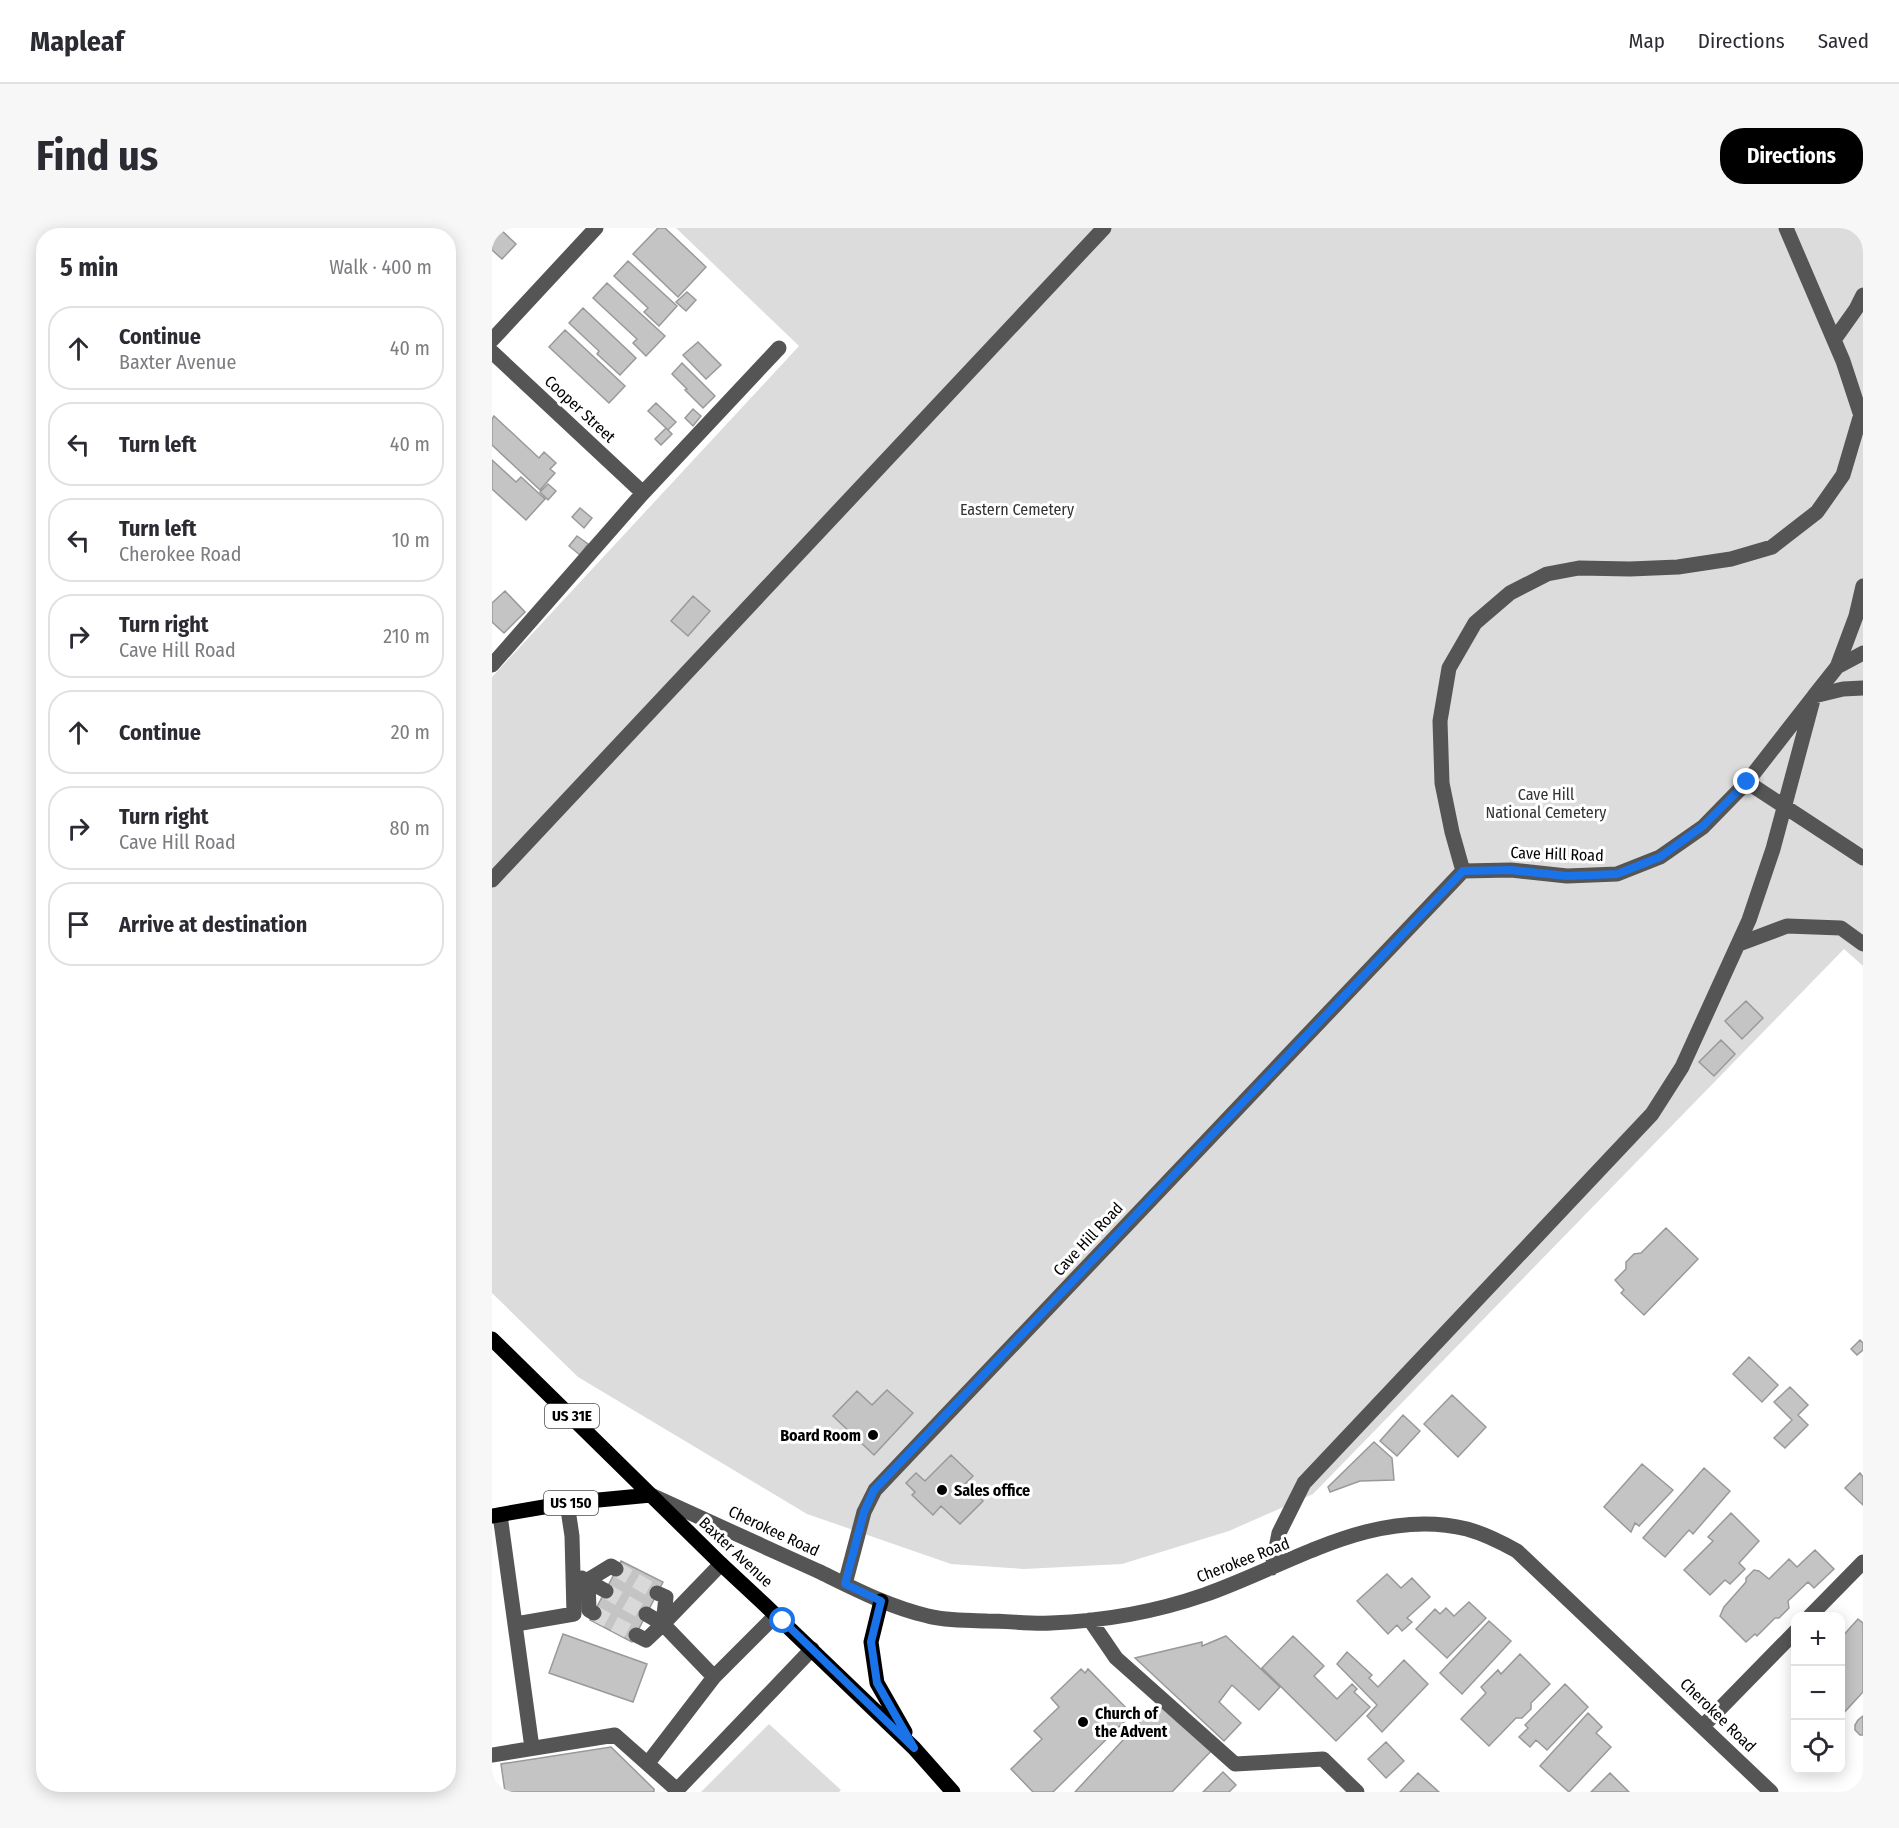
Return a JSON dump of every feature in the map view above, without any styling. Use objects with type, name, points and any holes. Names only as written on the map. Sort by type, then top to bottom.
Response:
[{"type":"main road","name":"Baxter Avenue","points":[[492,1339],[721,1564],[914,1748],[953,1792]]},
{"type":"main road","name":"US 150","points":[[496,1516],[567,1503],[651,1494]]},
{"type":"main road","points":[[881,1601],[871,1642],[877,1683],[914,1748]]},
{"type":"street","points":[[492,340],[596,228]]},
{"type":"street","points":[[492,880],[1104,228]]},
{"type":"street","points":[[1463,871],[1442,783],[1440,722],[1449,668],[1475,623],[1510,593],[1548,574],[1579,568],[1678,567],[1731,558],[1772,547],[1817,512],[1843,475],[1862,418],[1843,361],[1786,228]]},
{"type":"street","points":[[1834,340],[1863,296]]},
{"type":"street","points":[[492,665],[643,493],[779,348]]},
{"type":"street","name":"Cooper Street","points":[[492,352],[643,493]]},
{"type":"street","points":[[1837,667],[1856,616],[1863,586]]},
{"type":"street","points":[[1837,667],[1863,653]]},
{"type":"street","name":"Cave Hill Road","points":[[845,1584],[864,1512],[874,1490],[1463,871],[1511,870],[1567,876],[1617,874],[1660,857],[1703,826],[1747,782],[1837,667]]},
{"type":"street","points":[[1272,1568],[1279,1533],[1304,1483],[1652,1114],[1682,1067],[1749,920],[1773,849],[1814,696],[1843,689],[1863,688]]},
{"type":"street","points":[[1747,782],[1863,858]]},
{"type":"street","points":[[1738,944],[1787,926],[1841,928],[1863,944]]},
{"type":"street","name":"Cherokee Road","points":[[651,1494],[881,1601],[929,1617],[1050,1623],[1144,1613],[1205,1595],[1347,1537],[1384,1528],[1425,1524],[1465,1529],[1490,1537],[1517,1551],[1772,1792]]},
{"type":"street","points":[[516,1624],[574,1614],[572,1536],[567,1503]]},
{"type":"street","points":[[496,1516],[516,1624],[532,1748]]},
{"type":"street","points":[[1815,1612],[1863,1562]]},
{"type":"street","points":[[636,1635],[646,1640],[721,1564]]},
{"type":"street","points":[[588,1580],[611,1566],[616,1569]]},
{"type":"street","points":[[573,1575],[588,1580],[606,1591]]},
{"type":"street","points":[[588,1580],[589,1610],[594,1613]]},
{"type":"street","points":[[657,1593],[666,1596],[663,1624]]},
{"type":"street","points":[[646,1614],[663,1624],[714,1677]]},
{"type":"street","points":[[648,1763],[714,1677],[776,1615]]},
{"type":"street","points":[[1090,1620],[1116,1658],[1235,1764],[1323,1759],[1358,1792]]},
{"type":"street","points":[[1703,1726],[1791,1636]]},
{"type":"street","points":[[492,1755],[615,1735],[676,1791],[812,1649]]},
{"type":"green space","points":[[676,228],[1863,228],[1863,966],[1844,949],[1313,1494],[1229,1531],[1122,1564],[1024,1569],[951,1564],[807,1514],[578,1377],[492,1293],[492,677],[799,346]]},
{"type":"green space","points":[[769,1724],[841,1790],[839,1792],[701,1792]]},
{"type":"building","points":[[492,228],[499,228],[516,244],[502,259],[492,250]]},
{"type":"building","points":[[658,228],[665,228],[706,267],[678,297],[633,254]]},
{"type":"building","points":[[628,261],[677,306],[659,326],[644,312],[648,308],[614,276]]},
{"type":"building","points":[[607,283],[665,336],[646,356],[633,343],[637,339],[593,298]]},
{"type":"building","points":[[687,292],[696,300],[686,311],[676,302]]},
{"type":"building","points":[[583,308],[636,358],[620,375],[597,354],[599,351],[569,323]]},
{"type":"building","points":[[565,330],[625,386],[609,403],[549,347]]},
{"type":"building","points":[[698,342],[721,365],[706,379],[683,355]]},
{"type":"building","points":[[682,363],[715,396],[703,408],[672,374]]},
{"type":"building","points":[[656,403],[676,422],[668,430],[648,411]]},
{"type":"building","points":[[693,409],[701,416],[693,426],[685,418]]},
{"type":"building","points":[[494,416],[539,458],[544,452],[556,463],[550,469],[555,473],[540,490],[492,445]]},
{"type":"building","points":[[666,428],[672,434],[661,445],[655,439]]},
{"type":"building","points":[[492,460],[516,482],[521,477],[545,499],[526,520],[492,489]]},
{"type":"building","points":[[548,484],[556,491],[548,500],[540,492]]},
{"type":"building","points":[[580,508],[592,518],[584,528],[572,517]]},
{"type":"building","points":[[577,536],[588,544],[580,555],[569,546]]},
{"type":"building","points":[[505,591],[525,612],[504,633],[492,622],[492,603]]},
{"type":"building","points":[[693,596],[710,611],[688,636],[671,621]]},
{"type":"building","points":[[1746,1001],[1763,1018],[1742,1039],[1725,1021]]},
{"type":"building","points":[[1721,1040],[1735,1054],[1714,1076],[1699,1062]]},
{"type":"building","points":[[1666,1228],[1698,1259],[1644,1315],[1621,1293],[1624,1290],[1615,1280],[1626,1269],[1626,1262],[1634,1254],[1641,1253]]},
{"type":"building","points":[[1860,1340],[1863,1343],[1863,1350],[1857,1355],[1851,1349]]},
{"type":"building","points":[[1749,1357],[1778,1385],[1762,1402],[1733,1374]]},
{"type":"building","points":[[1790,1387],[1808,1405],[1798,1415],[1808,1425],[1785,1448],[1774,1438],[1792,1420],[1774,1402]]},
{"type":"building","name":"Board Room","points":[[887,1390],[913,1413],[874,1455],[833,1416],[857,1391],[872,1405]]},
{"type":"building","points":[[1452,1395],[1486,1427],[1458,1457],[1424,1424]]},
{"type":"building","points":[[1403,1415],[1420,1431],[1397,1456],[1380,1441]]},
{"type":"building","points":[[1374,1442],[1392,1458],[1394,1480],[1360,1481],[1330,1492],[1328,1487]]},
{"type":"building","name":"Sales office","points":[[951,1455],[973,1476],[965,1484],[983,1501],[960,1524],[941,1506],[933,1515],[912,1495],[915,1492],[906,1483],[916,1473],[925,1481]]},
{"type":"building","points":[[1642,1464],[1673,1490],[1639,1526],[1635,1523],[1631,1532],[1604,1507]]},
{"type":"building","points":[[1704,1468],[1730,1491],[1693,1534],[1689,1530],[1665,1557],[1643,1538]]},
{"type":"building","points":[[1860,1473],[1863,1477],[1863,1505],[1845,1488]]},
{"type":"building","points":[[1731,1513],[1759,1541],[1739,1563],[1745,1569],[1730,1584],[1725,1580],[1710,1595],[1684,1570],[1713,1541],[1708,1537]]},
{"type":"building","points":[[1815,1550],[1834,1569],[1814,1588],[1808,1582],[1788,1601],[1789,1608],[1757,1636],[1755,1634],[1746,1642],[1720,1616],[1724,1607],[1754,1570],[1769,1579],[1789,1559],[1797,1567]]},
{"type":"building","points":[[621,1561],[663,1582],[632,1642],[590,1620]]},
{"type":"building","points":[[1387,1574],[1401,1588],[1412,1578],[1430,1597],[1407,1618],[1412,1622],[1402,1631],[1397,1625],[1388,1634],[1357,1601]]},
{"type":"building","points":[[1469,1602],[1486,1618],[1447,1658],[1416,1629],[1435,1609],[1440,1614],[1446,1608],[1454,1616]]},
{"type":"building","points":[[1858,1619],[1863,1623],[1863,1692],[1845,1712],[1845,1666],[1845,1633]]},
{"type":"building","points":[[1489,1621],[1511,1641],[1462,1694],[1440,1673]]},
{"type":"building","points":[[563,1634],[647,1664],[633,1702],[549,1673]]},
{"type":"building","points":[[1226,1636],[1280,1687],[1259,1710],[1232,1685],[1219,1702],[1241,1723],[1224,1741],[1135,1658],[1202,1642],[1202,1646]]},
{"type":"building","points":[[1293,1636],[1324,1666],[1314,1676],[1337,1699],[1352,1684],[1357,1689],[1354,1692],[1370,1707],[1336,1741],[1262,1668]]},
{"type":"building","points":[[1347,1652],[1372,1675],[1369,1678],[1378,1687],[1404,1660],[1428,1684],[1382,1732],[1367,1716],[1377,1705],[1337,1664]]},
{"type":"building","points":[[1520,1654],[1550,1684],[1531,1703],[1531,1709],[1522,1718],[1516,1718],[1489,1746],[1461,1719],[1486,1693],[1481,1687],[1498,1670],[1501,1674]]},
{"type":"building","name":"Church of the Advent","points":[[1081,1669],[1085,1673],[1088,1669],[1132,1714],[1053,1792],[1033,1792],[1011,1769],[1042,1739],[1034,1731],[1059,1707],[1051,1698]]},
{"type":"building","points":[[1565,1684],[1588,1707],[1547,1750],[1536,1740],[1530,1747],[1519,1737],[1528,1728],[1525,1725]]},
{"type":"building","points":[[1160,1700],[1213,1749],[1172,1792],[1075,1792]]},
{"type":"building","points":[[1588,1713],[1602,1727],[1596,1733],[1611,1747],[1569,1792],[1540,1766]]},
{"type":"building","points":[[1863,1716],[1863,1735],[1860,1735],[1855,1730],[1855,1725]]},
{"type":"building","points":[[1386,1742],[1404,1761],[1386,1778],[1368,1759]]},
{"type":"building","points":[[611,1747],[654,1789],[654,1792],[505,1792],[501,1764]]},
{"type":"building","points":[[1223,1772],[1236,1785],[1229,1792],[1203,1792]]},
{"type":"building","points":[[1418,1773],[1439,1792],[1400,1792]]},
{"type":"building","points":[[1610,1773],[1629,1792],[1591,1792]]},
{"type":"tunnel","points":[[616,1569],[657,1593]]},
{"type":"tunnel","points":[[606,1591],[646,1614]]},
{"type":"tunnel","points":[[594,1613],[636,1635]]},
{"type":"place","name":"Board Room","points":[[873,1435]]},
{"type":"place","name":"Sales office","points":[[942,1490]]},
{"type":"place","name":"Church of the Advent","points":[[1083,1722]]},
{"type":"route","points":[[783,1621],[914,1748],[877,1683],[871,1642],[881,1601],[845,1584],[858,1542],[864,1512],[874,1490],[1463,871],[1511,870],[1567,876],[1617,874],[1660,857],[1703,826],[1747,782]]},
{"type":"park label","name":"Eastern Cemetery","points":[[1017,509]]},
{"type":"park label","name":"Cave Hill National Cemetery","points":[[1546,803]]}]
